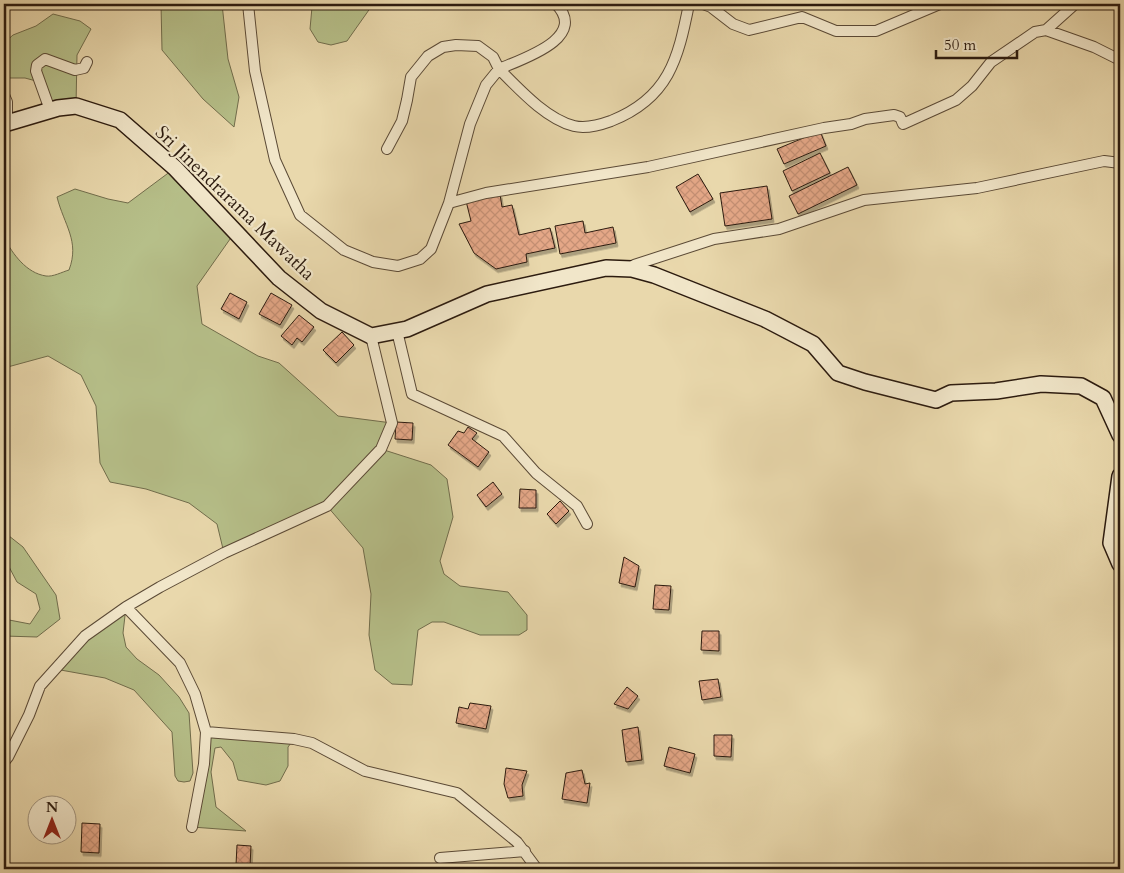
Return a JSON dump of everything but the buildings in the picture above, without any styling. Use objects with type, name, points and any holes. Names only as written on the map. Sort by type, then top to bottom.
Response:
[{"type":"main road","name":"Sri Jinendrarama Mawatha","points":[[5,124],[50,110],[76,106],[120,120],[175,168],[279,278],[321,311],[371,336]]},
{"type":"main road","points":[[371,336],[407,330],[487,294],[606,268],[632,269],[654,275],[765,319],[813,344],[838,373],[865,382],[936,400],[950,393],[996,391],[1041,384],[1082,386],[1103,398],[1120,435]]},
{"type":"main road","points":[[1120,476],[1111,544],[1120,564]]},
{"type":"street","points":[[248,4],[255,72],[275,160],[300,215],[344,250],[373,262],[398,266],[420,259],[431,249],[449,203],[470,124],[486,85],[499,70],[543,50],[558,37],[564,28],[565,18],[561,9],[556,4]]},
{"type":"street","points":[[387,149],[402,121],[411,77],[428,56],[444,47],[456,45],[478,46],[493,57],[499,70],[543,110],[575,127],[598,126],[622,116],[650,99],[670,73],[678,52],[689,4]]},
{"type":"street","points":[[703,4],[711,7],[732,24],[749,30],[802,17],[836,31],[876,31],[940,4]]},
{"type":"street","points":[[1046,30],[1075,4]]},
{"type":"street","points":[[449,203],[486,194],[648,167],[824,128],[851,124],[865,119],[894,115],[900,117],[902,124],[956,100],[972,86],[991,62],[1035,32],[1046,30],[1094,47],[1120,60]]},
{"type":"street","points":[[50,110],[36,72],[37,65],[44,59],[75,70],[84,68],[87,62]]},
{"type":"street","points":[[4,95],[7,102],[5,124]]},
{"type":"street","points":[[632,269],[634,265],[714,239],[780,229],[864,200],[977,188],[1104,162],[1120,163]]},
{"type":"street","points":[[397,332],[412,394],[503,436],[536,473],[577,506],[587,524]]},
{"type":"street","points":[[4,762],[29,714],[40,686],[85,636],[126,607],[224,553],[327,506],[381,449],[392,422],[371,336]]},
{"type":"street","points":[[126,607],[180,663],[195,694],[206,732],[204,764],[192,826]]},
{"type":"street","points":[[206,732],[294,738],[312,743],[365,771],[457,793],[517,842],[537,869]]},
{"type":"street","points":[[440,858],[525,851]]},
{"type":"green space","points":[[161,4],[222,4],[228,59],[239,97],[234,127],[203,99],[162,50]]},
{"type":"green space","points":[[315,4],[388,4],[371,7],[347,41],[331,45],[318,42],[310,29],[312,7]]},
{"type":"green space","points":[[53,14],[80,21],[91,29],[77,55],[76,106],[50,110],[36,81],[25,78],[4,78],[4,43],[13,35],[36,26]]},
{"type":"green space","points":[[175,168],[235,232],[197,286],[202,324],[258,356],[279,363],[338,416],[392,423],[381,449],[431,465],[447,479],[453,517],[440,561],[444,574],[460,586],[508,592],[527,615],[527,630],[519,635],[480,635],[444,622],[432,622],[418,630],[412,685],[392,684],[375,670],[369,635],[371,594],[363,548],[327,506],[224,553],[217,524],[189,503],[146,489],[110,482],[100,463],[96,406],[81,375],[48,356],[4,368],[4,238],[21,262],[32,271],[49,276],[69,270],[72,260],[72,242],[57,197],[75,189],[128,203]]},
{"type":"green space","points":[[4,532],[23,547],[56,595],[60,619],[37,637],[4,636],[4,619],[30,624],[40,609],[36,594],[17,582],[8,565],[4,565]]},
{"type":"green space","points":[[126,607],[123,633],[126,647],[137,659],[159,675],[179,697],[189,713],[193,773],[190,781],[178,781],[175,776],[172,732],[134,690],[105,678],[55,669]]},
{"type":"green space","points":[[206,732],[294,739],[288,747],[288,766],[280,781],[266,785],[238,780],[233,762],[221,747],[215,748],[211,772],[216,807],[246,831],[192,827]]}]
